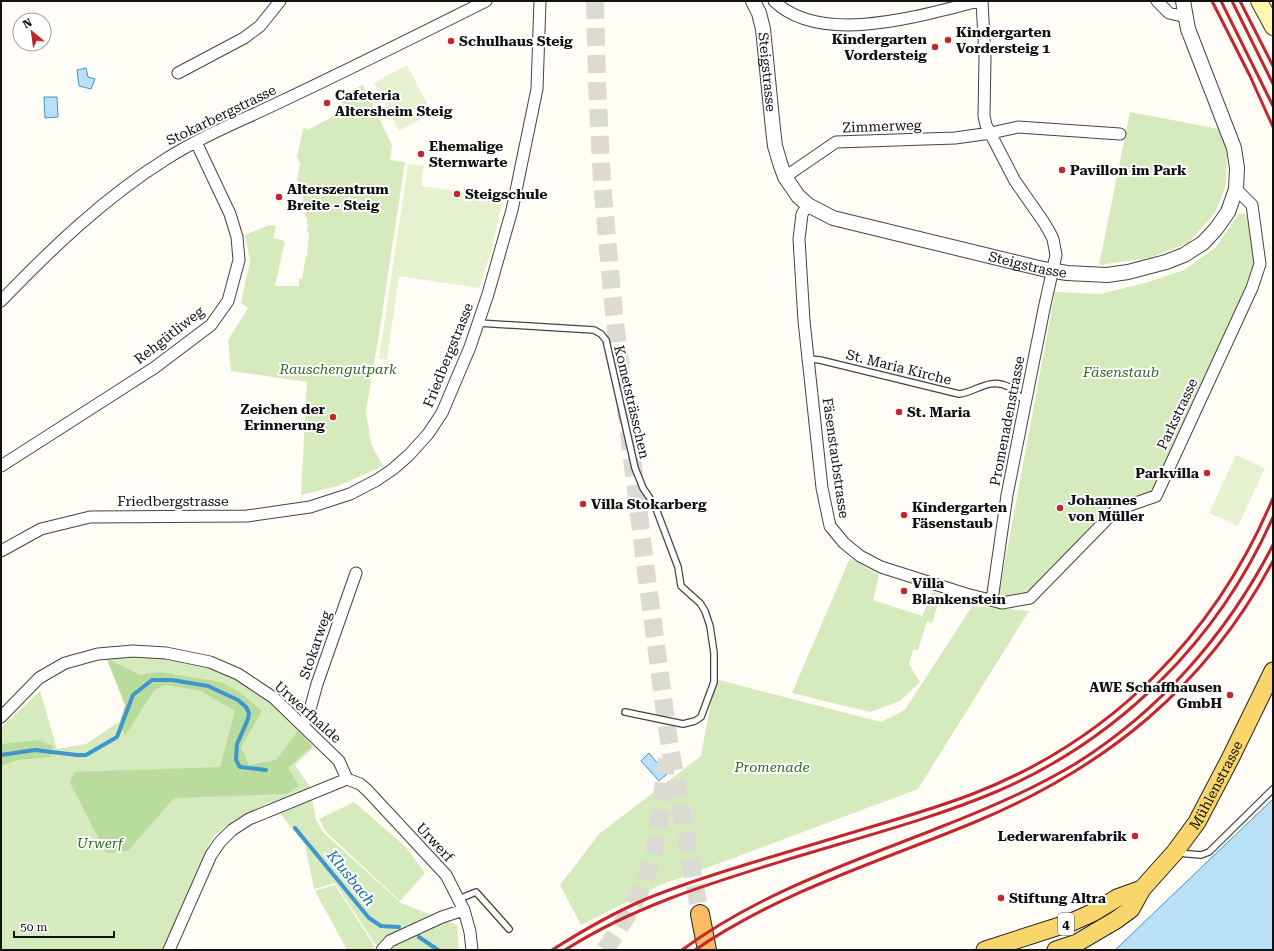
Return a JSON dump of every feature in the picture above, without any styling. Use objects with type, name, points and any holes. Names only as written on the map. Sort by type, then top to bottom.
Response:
[{"type":"highway","points":[[700,914],[707,950]]},
{"type":"main road","points":[[1259,1],[1273,27]]},
{"type":"main road","name":"Mühlenstrasse","points":[[1056,950],[1077,943],[1116,920],[1131,909],[1142,889],[1175,852],[1197,822],[1273,671]]},
{"type":"main road","name":"Mühlenstrasse","points":[[985,950],[1072,922],[1094,912],[1117,898],[1142,889]]},
{"type":"street","points":[[178,73],[244,38],[260,26],[280,1]]},
{"type":"street","name":"Stokarbergstrasse","points":[[1,301],[49,253],[106,202],[128,184],[166,158],[196,142],[336,76],[486,1]]},
{"type":"street","name":"Friedbergstrasse","points":[[1,551],[42,529],[90,517],[247,516],[310,507],[350,494],[377,480],[409,455],[428,434],[442,414],[478,323],[512,210],[537,89],[540,1]]},
{"type":"street","name":"Steigstrasse","points":[[753,1],[760,13],[763,29],[773,135],[778,157],[785,177],[798,196],[808,205],[833,218],[1053,271],[1092,275],[1107,275],[1128,272],[1166,262],[1184,255],[1203,243],[1216,229],[1228,212],[1236,190],[1237,168],[1234,148],[1191,37],[1183,1]]},
{"type":"street","points":[[774,1],[792,14],[813,22],[852,25],[892,22],[980,1]]},
{"type":"street","name":"Promenadenstrasse","points":[[980,1],[986,58],[984,116],[986,125],[1015,181],[1043,220],[1053,239],[1056,256],[1007,495],[997,602]]},
{"type":"street","points":[[1157,1],[1170,13],[1186,17]]},
{"type":"street","name":"Zimmerweg","points":[[785,177],[836,142],[955,138],[991,133],[1018,127],[1120,134]]},
{"type":"street","name":"Rehgütliweg","points":[[1,466],[154,368],[211,325],[228,301],[239,260],[237,237],[230,214],[196,142]]},
{"type":"street","name":"Parkstrasse","points":[[997,602],[1030,598],[1116,510],[1156,496],[1252,288],[1260,264],[1252,205],[1236,190]]},
{"type":"street","name":"Fäsenstaubstrasse","points":[[808,205],[802,214],[799,239],[804,321],[822,488],[830,526],[844,543],[881,567],[966,594],[997,602]]},
{"type":"street","name":"Stokarweg","points":[[303,726],[309,713],[356,573]]},
{"type":"street","name":"Urwerfhalde","points":[[1,717],[39,678],[64,663],[98,654],[133,651],[166,653],[210,662],[238,674],[274,698],[339,761],[347,779]]},
{"type":"street","points":[[169,950],[211,855],[220,842],[232,830],[248,819],[347,779]]},
{"type":"street","name":"Urwerf","points":[[347,779],[360,784],[367,790],[446,875],[464,910],[470,932],[472,950]]},
{"type":"street","points":[[382,950],[390,941],[442,917],[464,910]]},
{"type":"lane","name":"Kometsträsschen","points":[[478,323],[594,330],[604,336],[635,468],[643,488],[655,506],[678,567],[681,586],[700,603],[705,612],[710,626],[714,653],[714,682],[701,717],[695,721],[683,724],[625,712]]},
{"type":"lane","name":"St. Maria Kirche","points":[[808,359],[820,360],[959,394],[967,393],[983,385],[1007,386],[1013,390],[1019,398],[1026,401]]},
{"type":"lane","points":[[1175,852],[1201,855],[1209,852],[1273,789]]},
{"type":"lane","points":[[459,898],[476,892],[509,929]]},
{"type":"green space","points":[[407,65],[432,113],[399,131],[374,83]]},
{"type":"green space","name":"Rauschengutpark","points":[[363,85],[392,145],[390,160],[405,162],[366,411],[371,444],[383,466],[338,486],[301,495],[307,382],[231,371],[228,340],[248,308],[241,303],[250,261],[245,235],[269,225],[276,226],[273,238],[285,241],[275,286],[299,286],[299,279],[302,279],[307,256],[309,232],[307,232],[308,224],[307,217],[305,217],[305,209],[303,209],[304,203],[302,191],[299,191],[297,179],[300,164],[297,157],[303,129],[306,128],[307,130],[346,110],[339,97]]},
{"type":"green space","points":[[1130,112],[1219,129],[1227,151],[1226,185],[1215,213],[1188,243],[1149,258],[1099,265]]},
{"type":"green space","points":[[408,164],[424,166],[421,186],[503,198],[491,251],[479,288],[399,276],[387,360],[379,359]]},
{"type":"green space","name":"Fäsenstaub","points":[[1239,213],[1251,216],[1255,267],[1154,492],[1112,505],[1028,596],[1014,599],[999,594],[1055,292],[1100,294],[1145,283],[1184,270],[1216,247]]},
{"type":"green space","points":[[1236,455],[1265,468],[1238,526],[1209,513]]},
{"type":"green space","points":[[850,558],[879,575],[873,600],[922,616],[933,592],[941,595],[932,623],[927,621],[918,650],[913,650],[909,664],[920,682],[900,701],[870,712],[792,693]]},
{"type":"green space","name":"Promenade","points":[[972,606],[1029,611],[918,789],[656,887],[581,925],[560,885],[599,834],[701,756],[715,679],[881,722],[905,710]]},
{"type":"green space","name":"Urwerf","points":[[149,656],[191,661],[235,678],[268,700],[314,747],[295,765],[310,787],[316,820],[323,832],[401,903],[457,925],[459,950],[379,950],[335,883],[314,889],[305,845],[271,802],[236,819],[214,835],[204,854],[163,950],[1,950],[1,728],[40,691],[57,749],[86,744],[120,721],[125,705],[107,659]]},
{"type":"green space","points":[[107,659],[140,675],[159,672],[221,682],[238,691],[262,711],[241,747],[249,765],[276,760],[298,731],[312,746],[288,768],[299,786],[287,794],[174,798],[128,851],[106,853],[70,783],[74,772],[220,767],[235,711],[201,691],[166,685],[154,690],[125,736],[120,721],[125,705]]},
{"type":"green space","points":[[38,740],[53,746],[51,757],[17,760],[1,766],[1,744]]},
{"type":"green space","points":[[354,802],[405,846],[425,873],[400,901],[326,832],[319,819]]},
{"type":"green space","points":[[335,885],[375,947],[371,950],[347,950],[315,891]]},
{"type":"water","points":[[86,68],[88,77],[95,79],[91,89],[79,86],[77,70]]},
{"type":"water","points":[[44,97],[57,97],[58,117],[45,118]]},
{"type":"water","points":[[649,753],[667,774],[659,781],[641,761]]},
{"type":"water","points":[[1273,799],[1273,950],[1115,950]]},
{"type":"waterway","name":"Klusbach","points":[[1,755],[35,750],[86,755],[117,737],[133,695],[152,680],[172,680],[208,686],[238,700],[246,707],[249,713],[248,719],[237,744],[236,760],[240,767],[266,770]]},
{"type":"waterway","name":"Klusbach","points":[[295,828],[369,918],[381,926],[399,927]]},
{"type":"waterway","name":"Klusbach","points":[[419,937],[438,950]]},
{"type":"tunnel","points":[[595,1],[602,182],[614,314],[669,742],[700,914]]},
{"type":"tunnel","points":[[605,950],[619,929],[638,895],[648,871],[657,834],[667,759]]},
{"type":"railway","points":[[1212,1],[1250,76],[1273,127]]},
{"type":"railway","points":[[1221,1],[1273,106]]},
{"type":"railway","points":[[1232,1],[1273,84]]},
{"type":"railway","points":[[1240,1],[1273,66]]},
{"type":"railway","points":[[552,950],[610,916],[659,894],[724,871],[912,815],[963,798],[1025,770],[1072,743],[1115,712],[1154,676],[1190,637],[1222,594],[1249,548],[1273,498]]},
{"type":"railway","points":[[565,950],[591,934],[646,908],[674,897],[731,877],[895,828],[973,801],[998,791],[1043,769],[1085,743],[1125,713],[1161,680],[1195,643],[1225,604],[1251,562],[1273,517]]},
{"type":"railway","points":[[682,950],[711,930],[774,896],[839,867],[991,807],[1059,773],[1106,743],[1163,695],[1189,668],[1235,609],[1255,578],[1273,545]]},
{"type":"railway","points":[[695,950],[728,929],[796,894],[975,822],[1022,800],[1067,776],[1109,749],[1148,718],[1184,685],[1216,647],[1246,606],[1273,561]]},
{"type":"place","name":"Kindergarten Vordersteig 1","points":[[948,40]]},
{"type":"place","name":"Schulhaus Steig","points":[[451,41]]},
{"type":"place","name":"Kindergarten Vordersteig","points":[[935,47]]},
{"type":"place","name":"Cafeteria Altersheim Steig","points":[[327,103]]},
{"type":"place","name":"Ehemalige Sternwarte","points":[[421,154]]},
{"type":"place","name":"Pavillon im Park","points":[[1062,170]]},
{"type":"place","name":"Steigschule","points":[[457,194]]},
{"type":"place","name":"Alterszentrum Breite - Steig","points":[[279,197]]},
{"type":"place","name":"St. Maria","points":[[899,412]]},
{"type":"place","name":"Zeichen der Erinnerung","points":[[333,417]]},
{"type":"place","name":"Parkvilla","points":[[1207,473]]},
{"type":"place","name":"Villa Stokarberg","points":[[583,504]]},
{"type":"place","name":"Johannes von Müller","points":[[1060,508]]},
{"type":"place","name":"Kindergarten Fäsenstaub","points":[[904,515]]},
{"type":"place","name":"Villa Blankenstein","points":[[904,591]]},
{"type":"place","name":"AWE Schaffhausen GmbH","points":[[1230,695]]},
{"type":"place","name":"Lederwarenfabrik","points":[[1135,836]]},
{"type":"place","name":"Stiftung Altra","points":[[1001,898]]}]
